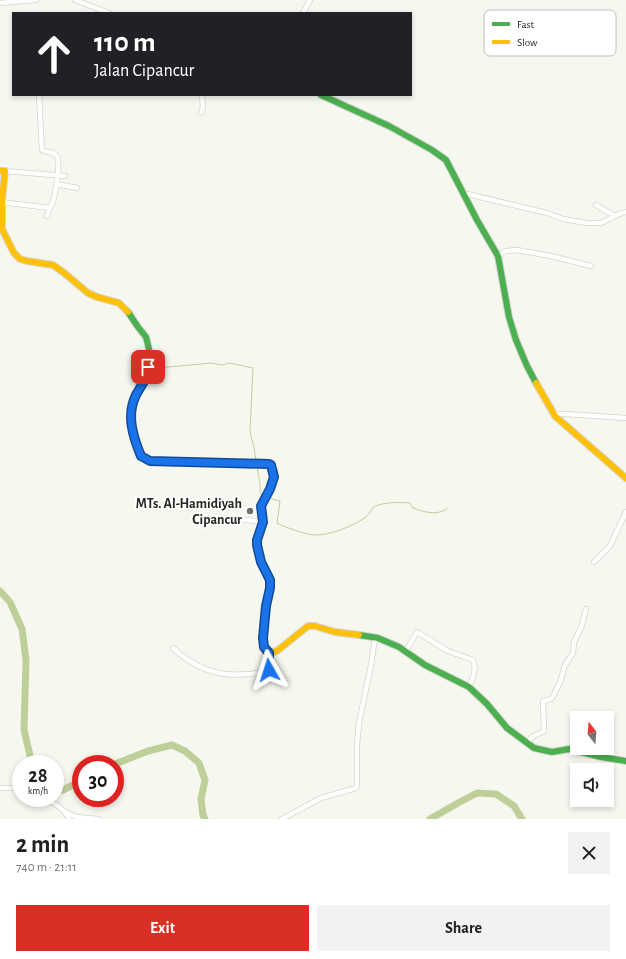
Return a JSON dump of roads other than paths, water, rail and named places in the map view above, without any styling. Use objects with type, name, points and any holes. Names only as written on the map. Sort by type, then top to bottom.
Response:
[{"type":"street","points":[[0,3],[36,0]]},
{"type":"street","points":[[75,0],[97,10]]},
{"type":"street","points":[[304,12],[310,0]]},
{"type":"street","points":[[39,96],[42,150],[44,152],[56,154],[59,165],[52,202],[47,216]]},
{"type":"street","points":[[201,113],[203,107],[202,96]]},
{"type":"street","points":[[322,96],[389,126],[432,150],[446,160],[498,256],[509,317],[516,340],[527,366],[554,414],[626,478]]},
{"type":"street","points":[[66,176],[2,171],[0,202],[2,228],[10,249],[15,256],[32,263],[44,262],[53,265],[93,296],[111,300],[122,305],[147,339],[147,375],[145,382],[136,396],[131,408],[132,431],[141,456],[146,459],[156,461],[269,464],[272,468],[274,477],[270,489],[261,506],[263,522],[257,540],[261,562],[270,580],[263,638],[264,647],[269,653],[268,671],[226,674],[217,673],[195,664],[173,648]]},
{"type":"street","points":[[56,184],[77,188]]},
{"type":"street","points":[[463,193],[547,213],[563,219],[587,223],[601,223],[626,212]]},
{"type":"street","points":[[0,202],[50,208]]},
{"type":"street","points":[[596,205],[615,216]]},
{"type":"street","points":[[498,256],[506,251],[516,250],[551,256],[591,266]]},
{"type":"street","points":[[554,414],[626,418]]},
{"type":"street","points":[[594,562],[610,546],[626,512]]},
{"type":"street","points":[[238,519],[263,522]]},
{"type":"street","points":[[527,743],[532,736],[544,731],[543,701],[552,698],[560,683],[565,665],[573,653],[574,642],[582,625],[586,609]]},
{"type":"street","points":[[269,653],[277,651],[308,626],[315,626],[335,632],[375,638],[388,642],[425,665],[469,687],[487,704],[507,728],[534,748],[552,752],[569,749],[601,757],[626,761]]},
{"type":"street","points":[[406,652],[417,632],[444,649],[473,660],[475,664],[474,676],[469,687]]},
{"type":"street","points":[[282,819],[321,798],[356,788],[359,723],[375,638]]},
{"type":"street","points":[[0,788],[12,788]]},
{"type":"street","points":[[59,807],[65,812],[76,817],[98,819]]},
{"type":"street","points":[[65,812],[68,819]]},
{"type":"waterway","points":[[151,365],[158,368],[211,363],[222,365],[229,363],[253,368],[250,432],[256,462]]},
{"type":"waterway","points":[[257,467],[260,493],[264,496]]},
{"type":"waterway","points":[[269,498],[280,501],[277,523],[307,534],[315,535],[327,534],[349,526],[366,517],[377,505],[386,503],[410,503],[413,508],[430,513],[447,509]]},
{"type":"waterway","points":[[0,591],[10,602],[22,629],[26,660],[24,730],[30,755]]},
{"type":"waterway","points":[[124,760],[148,751],[172,745],[185,751],[199,763],[205,780],[201,799],[205,819]]},
{"type":"waterway","points":[[64,790],[72,786]]},
{"type":"waterway","points":[[430,819],[477,793],[496,794],[514,806],[522,819]]},
{"type":"place","name":"MTs. Al-Hamidiyah Cipancur","points":[[250,511]]}]
